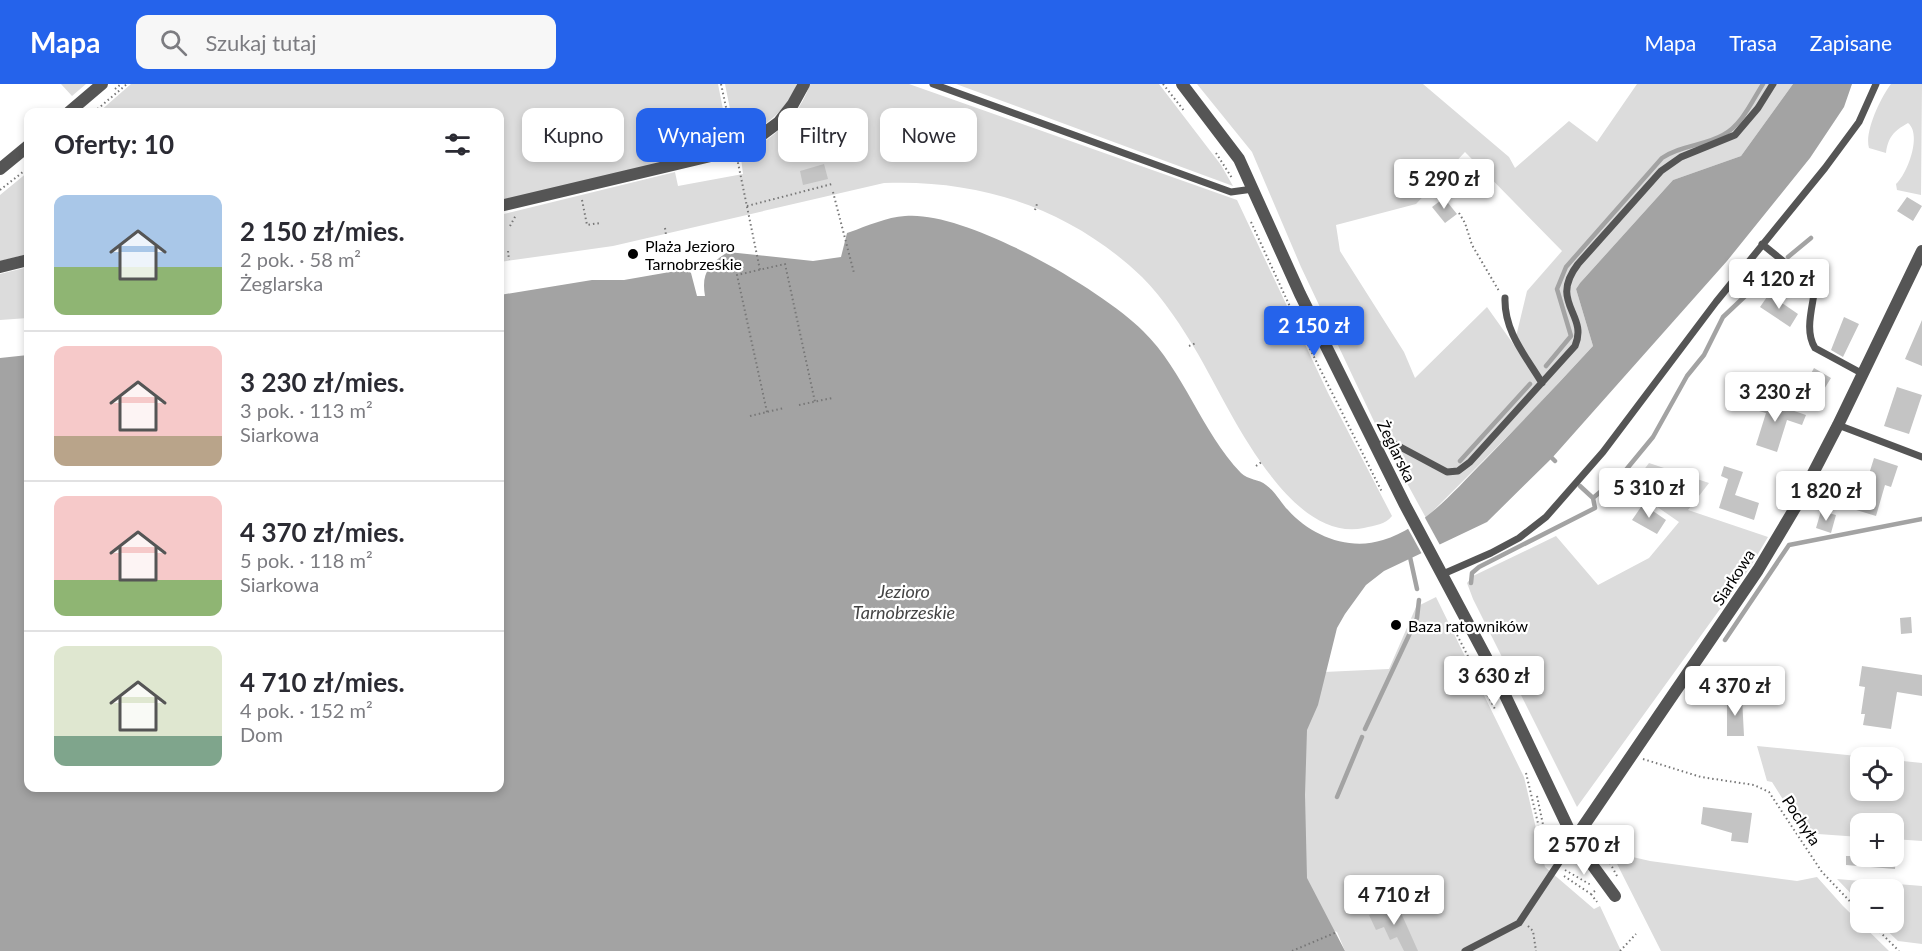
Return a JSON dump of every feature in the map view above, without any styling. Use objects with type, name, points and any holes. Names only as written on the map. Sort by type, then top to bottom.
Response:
[{"type":"street","points":[[74,108],[102,84]]},
{"type":"street","points":[[766,132],[779,122],[794,105],[804,84]]},
{"type":"street","name":"Żeglarska","points":[[1182,84],[1224,136],[1239,159],[1300,294],[1407,508],[1494,672],[1574,840],[1615,896]]},
{"type":"street","points":[[0,169],[24,149]]},
{"type":"street","points":[[504,205],[687,162]]},
{"type":"street","name":"Siarkowa","points":[[1574,840],[1758,570],[1838,425],[1922,251]]},
{"type":"street","points":[[0,267],[24,261]]},
{"type":"lane","points":[[933,84],[1231,192],[1253,189]]},
{"type":"lane","points":[[1376,446],[1391,442],[1437,469],[1447,472],[1458,471],[1542,383],[1578,339],[1577,326],[1565,290],[1570,275],[1661,171],[1681,157],[1735,135],[1753,115],[1773,84]]},
{"type":"lane","points":[[1443,574],[1519,538],[1546,517],[1603,452],[1671,359],[1825,168],[1858,122],[1876,84]]},
{"type":"lane","points":[[1762,244],[1815,287],[1810,335],[1815,348],[1863,374]]},
{"type":"lane","points":[[1505,298],[1506,323],[1542,383]]},
{"type":"lane","points":[[1838,425],[1922,457]]},
{"type":"lane","points":[[1465,951],[1522,920],[1574,840]]},
{"type":"path","points":[[99,108],[127,84]]},
{"type":"path","points":[[721,84],[726,108]]},
{"type":"path","points":[[738,162],[760,270]]},
{"type":"path","points":[[0,190],[24,171]]},
{"type":"path","points":[[747,206],[832,184]]},
{"type":"path","points":[[580,188],[587,225],[600,223]]},
{"type":"path","points":[[833,192],[855,273]]},
{"type":"path","points":[[1035,210],[1037,204]]},
{"type":"path","points":[[1459,213],[1485,270],[1505,298]]},
{"type":"path","points":[[665,228],[666,235]]},
{"type":"path","points":[[508,251],[509,260]]},
{"type":"path","points":[[767,412],[737,275],[785,264],[815,402]]},
{"type":"path","points":[[1189,346],[1196,343]]},
{"type":"path","points":[[798,405],[832,398]]},
{"type":"path","points":[[750,416],[784,408]]},
{"type":"path","points":[[1256,466],[1263,461]]},
{"type":"path","points":[[1452,623],[1501,720]]},
{"type":"path","name":"Pochyła","points":[[1633,756],[1701,777],[1754,785],[1769,792],[1822,872],[1850,901]]},
{"type":"path","points":[[1524,769],[1534,800],[1540,842],[1550,866]]},
{"type":"path","points":[[1595,836],[1601,850],[1618,875],[1611,879]]},
{"type":"path","points":[[1562,869],[1588,885],[1598,881]]},
{"type":"path","points":[[1560,873],[1591,894],[1597,902]]},
{"type":"path","points":[[1591,894],[1601,887]]},
{"type":"path","points":[[1522,920],[1533,931],[1536,951]]},
{"type":"path","points":[[1292,951],[1337,932]]},
{"type":"path","points":[[1881,933],[1899,951]]},
{"type":"path","points":[[1620,951],[1636,934]]},
{"type":"shaded area","points":[[61,84],[86,84],[72,96]]},
{"type":"shaded area","points":[[131,84],[718,84],[723,108],[636,108],[636,162],[668,162],[504,200],[504,108],[104,108]]},
{"type":"shaded area","points":[[725,84],[797,84],[787,103],[783,108],[778,108],[778,113],[766,123],[766,108],[730,108]]},
{"type":"shaded area","points":[[810,84],[909,84],[977,108],[880,108],[880,162],[977,162],[977,108],[1237,200],[1328,393],[1392,516],[1383,523],[1364,528],[1336,527],[1310,515],[1286,494],[1264,467],[1244,437],[1186,334],[1142,277],[1115,253],[1055,216],[990,193],[955,186],[884,183],[613,246],[504,261],[504,214],[675,172],[678,186],[743,174],[742,162],[766,162],[766,140],[778,130],[778,162],[868,162],[868,108],[798,108]]},
{"type":"shaded area","points":[[956,84],[1159,84],[1221,165],[1233,186]]},
{"type":"shaded area","points":[[1197,84],[1423,84],[1509,157],[1515,168],[1569,121],[1597,142],[1637,84],[1793,84],[1741,156],[1673,180],[1580,283],[1576,289],[1593,346],[1524,420],[1426,518],[1380,434],[1301,267],[1252,152]],"holes":[[[1465,152],[1562,251],[1527,291],[1514,345],[1487,307],[1415,378],[1404,352],[1340,251],[1336,225],[1416,204]]]},
{"type":"shaded area","points":[[1891,84],[1922,84],[1921,195],[1897,190],[1896,184],[1909,163],[1914,144],[1912,128],[1908,123],[1892,135],[1886,153],[1869,148],[1871,124]]},
{"type":"shaded area","points":[[24,175],[24,255],[0,261],[0,195]]},
{"type":"shaded area","points":[[24,268],[24,318],[0,320],[0,274]]},
{"type":"shaded area","points":[[1649,463],[1709,483],[1688,510],[1768,537],[1749,569],[1577,807],[1467,583],[1473,576],[1556,536],[1598,585],[1649,558],[1679,522],[1630,488]]},
{"type":"shaded area","points":[[1436,597],[1524,777],[1545,867],[1594,909],[1600,906],[1621,951],[1345,951],[1337,932],[1318,926],[1263,732],[1321,686],[1324,672],[1389,669],[1416,607]]},
{"type":"shaded area","points":[[1757,746],[1850,755],[1850,801],[1904,801],[1904,761],[1922,763],[1922,841],[1904,840],[1904,813],[1850,813],[1850,836],[1804,833],[1772,782],[1767,781]]},
{"type":"shaded area","points":[[1611,852],[1650,861],[1797,881],[1817,877],[1850,913],[1850,933],[1871,933],[1889,951],[1661,951]]},
{"type":"shaded area","points":[[1837,879],[1850,880],[1850,893]]},
{"type":"shaded area","points":[[1904,885],[1922,886],[1922,944],[1898,941],[1890,933],[1904,933]]},
{"type":"water","name":"Jezioro Tarnobrzeskie","points":[[1793,84],[1852,84],[1844,107],[1810,158],[1727,261],[1552,458],[1487,522],[1384,571],[1366,585],[1337,628],[1318,705],[1307,730],[1305,795],[1307,878],[1345,951],[0,951],[0,358],[24,355],[24,792],[504,792],[504,294],[592,280],[624,280],[687,269],[691,273],[697,296],[705,296],[704,281],[708,270],[728,252],[813,261],[841,257],[847,233],[891,218],[931,217],[996,239],[1031,256],[1097,294],[1143,331],[1157,347],[1170,364],[1215,439],[1241,473],[1263,483],[1297,519],[1319,534],[1344,542],[1370,543],[1398,534],[1438,507],[1593,346],[1576,289],[1673,180],[1741,156]]},
{"type":"pier","points":[[1424,516],[1441,547],[1423,556],[1406,525]]},
{"type":"building","points":[[824,164],[828,179],[803,185],[800,171]]},
{"type":"building","points":[[1907,197],[1922,206],[1913,221],[1897,211]]},
{"type":"building","points":[[1444,198],[1457,214],[1445,223],[1432,207]]},
{"type":"building","points":[[1769,294],[1798,314],[1790,327],[1760,307]]},
{"type":"building","points":[[1844,317],[1859,324],[1843,357],[1831,350]]},
{"type":"building","points":[[1922,320],[1922,366],[1905,359]]},
{"type":"building","points":[[1814,368],[1831,378],[1818,399],[1802,390]]},
{"type":"building","points":[[1897,387],[1922,395],[1909,434],[1884,426]]},
{"type":"building","points":[[1756,398],[1806,415],[1802,425],[1787,420],[1777,452],[1756,445],[1766,413],[1752,409]]},
{"type":"building","points":[[1874,458],[1898,466],[1891,487],[1885,485],[1876,516],[1853,509],[1860,486],[1865,487]]},
{"type":"building","points":[[1724,466],[1743,472],[1735,495],[1759,503],[1754,520],[1719,508],[1728,479],[1721,476]]},
{"type":"building","points":[[1643,504],[1666,520],[1657,534],[1632,520]]},
{"type":"building","points":[[1821,511],[1836,515],[1831,533],[1816,528]]},
{"type":"building","points":[[1911,617],[1912,633],[1901,634],[1900,618]]},
{"type":"building","points":[[1862,666],[1922,675],[1922,696],[1897,692],[1891,729],[1863,725],[1865,714],[1861,714],[1865,687],[1859,686]]},
{"type":"building","points":[[1727,696],[1742,697],[1744,736],[1727,736]]},
{"type":"building","points":[[1703,807],[1752,813],[1748,843],[1731,841],[1732,833],[1701,824]]},
{"type":"building","points":[[1846,856],[1850,856],[1850,865],[1846,865]]},
{"type":"building","points":[[1870,867],[1895,867],[1895,869]]},
{"type":"building","points":[[1396,902],[1418,951],[1404,951],[1397,937],[1390,940],[1384,927],[1376,930],[1369,915]]},
{"type":"waterway","points":[[1546,366],[1571,336],[1557,289],[1566,267],[1662,158],[1677,150],[1716,139],[1730,131],[1746,112],[1763,84]]},
{"type":"waterway","points":[[1788,257],[1811,238]]},
{"type":"waterway","points":[[1593,498],[1625,471],[1653,437],[1687,376],[1704,355],[1723,317],[1776,267]]},
{"type":"waterway","points":[[1460,461],[1530,384]]},
{"type":"waterway","points":[[1552,458],[1555,461]]},
{"type":"waterway","points":[[1471,583],[1472,573],[1479,567],[1595,508],[1593,498],[1580,486]]},
{"type":"waterway","points":[[1725,640],[1789,545],[1922,519]]},
{"type":"waterway","points":[[1410,557],[1417,589]]},
{"type":"waterway","points":[[1365,729],[1417,618],[1419,600]]},
{"type":"waterway","points":[[1337,797],[1362,737]]},
{"type":"place","name":"Plaża Jezioro Tarnobrzeskie","points":[[633,254]]},
{"type":"place","name":"Baza ratowników","points":[[1396,625]]}]
